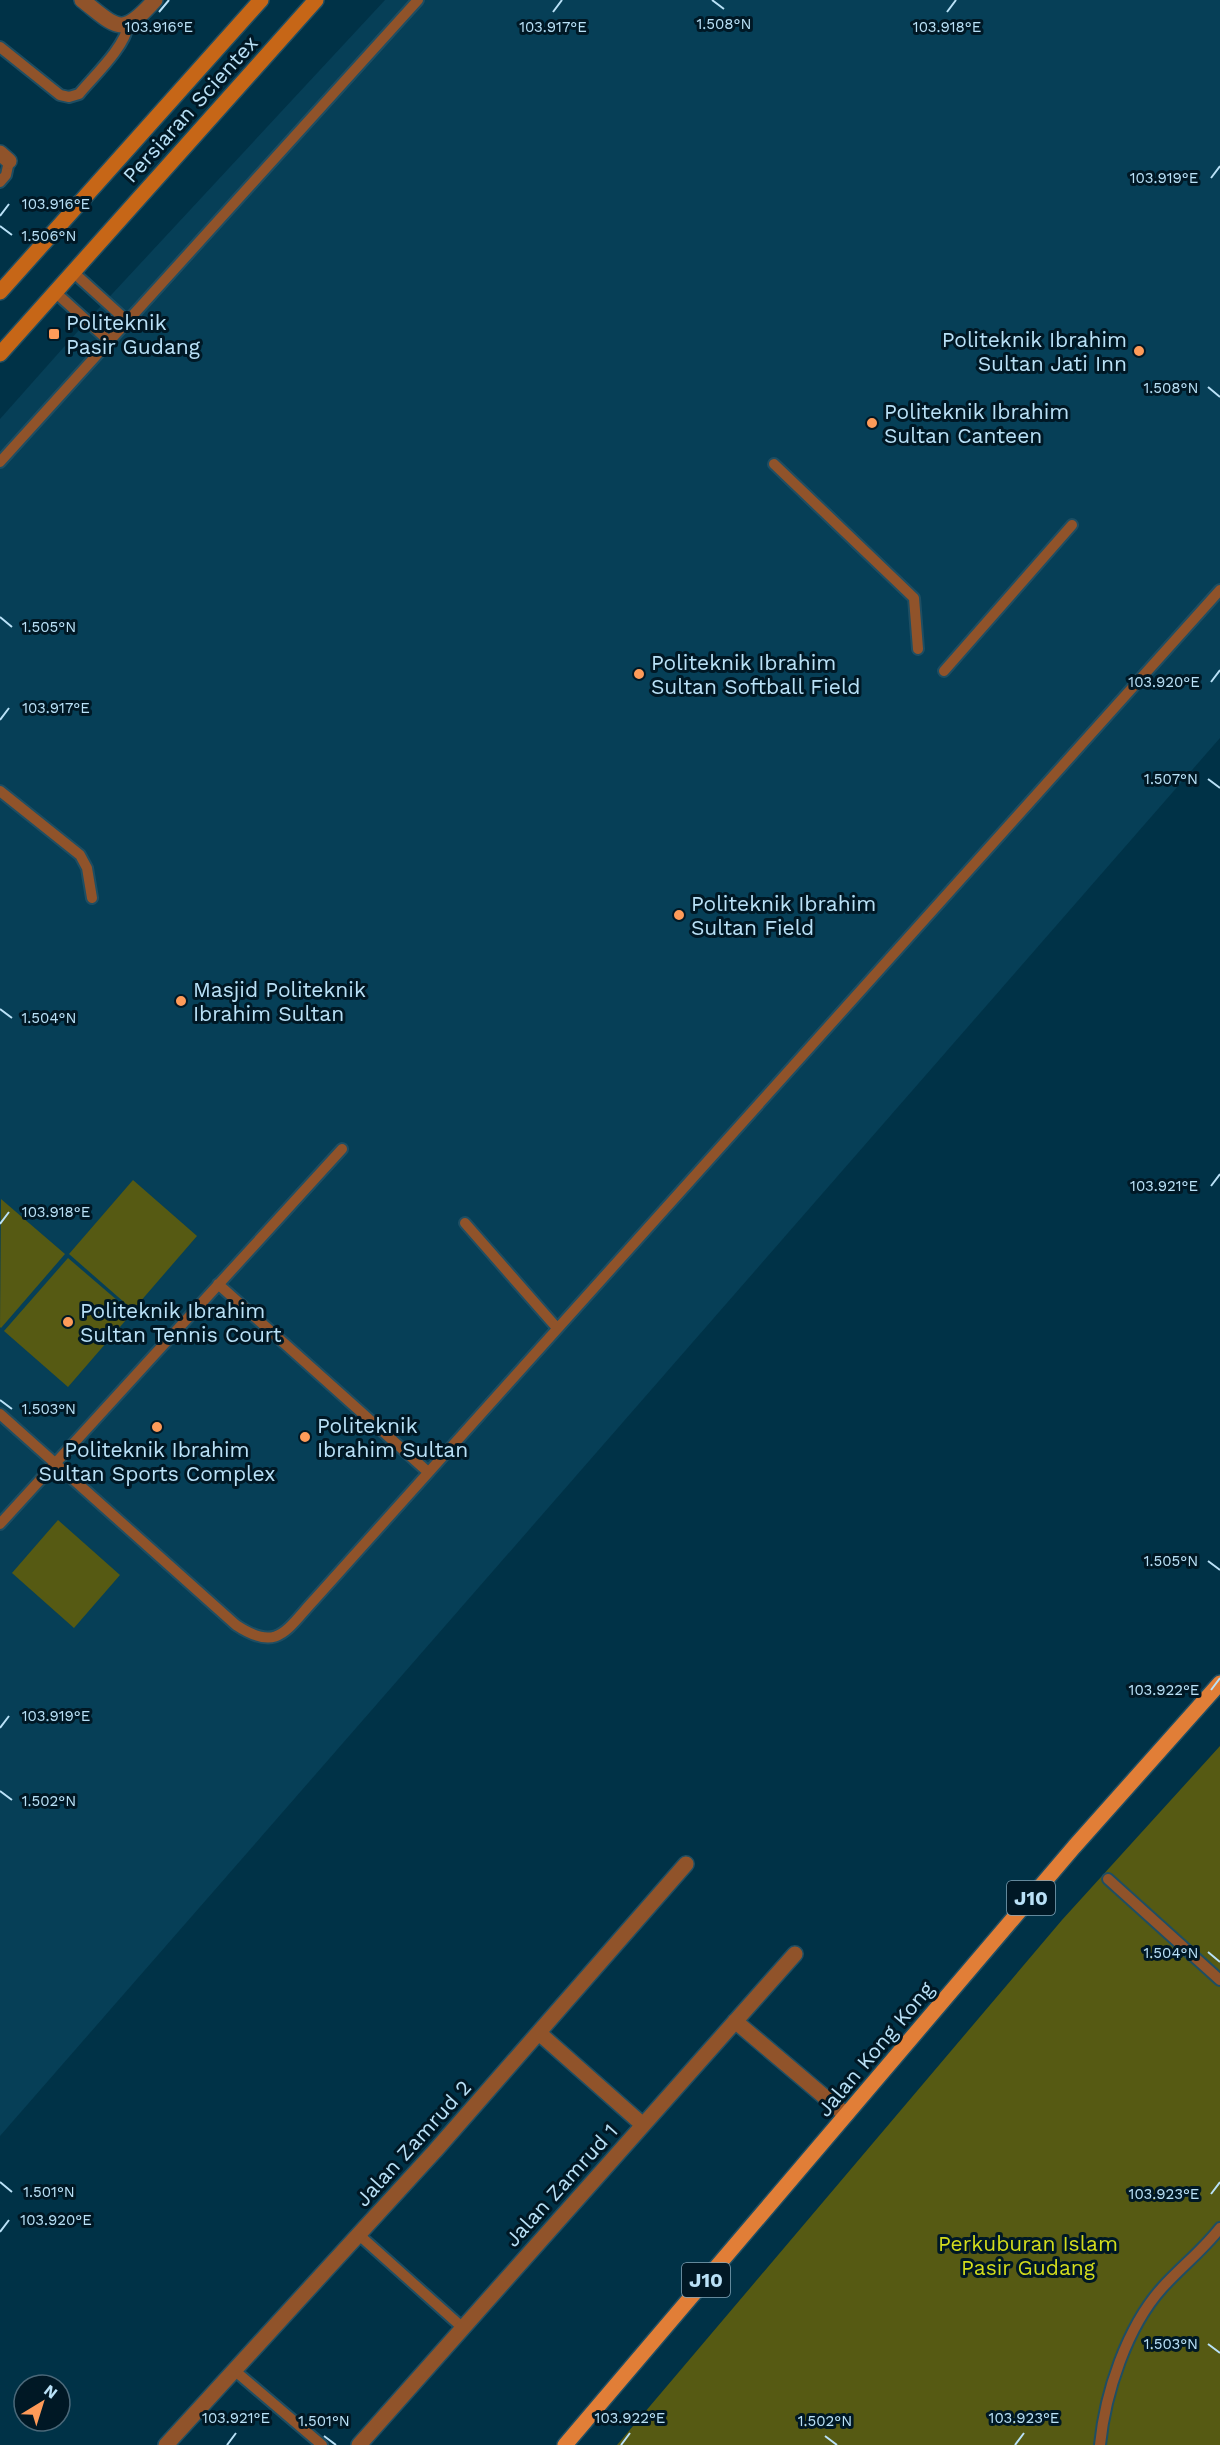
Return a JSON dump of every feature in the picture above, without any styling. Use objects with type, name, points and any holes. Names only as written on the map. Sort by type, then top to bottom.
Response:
[{"type":"main road","name":"Persiaran Scientex","points":[[0,292],[261,0]]},
{"type":"main road","name":"Persiaran Scientex","points":[[0,354],[316,0]]},
{"type":"main road","name":"Jalan Kong Kong","points":[[565,2445],[1074,1847],[1220,1683]]},
{"type":"street","points":[[82,0],[111,23],[128,25],[155,0]]},
{"type":"street","name":"Jalan Zamrud 2","points":[[165,2445],[539,2033],[686,1864]]},
{"type":"street","name":"Jalan Zamrud 1","points":[[358,2445],[795,1954]]},
{"type":"street","points":[[735,2021],[846,2115]]},
{"type":"street","points":[[539,2033],[643,2125]]},
{"type":"lane","points":[[0,462],[418,0]]},
{"type":"lane","points":[[0,47],[60,95],[69,98],[78,94],[120,44],[128,25]]},
{"type":"lane","points":[[0,182],[6,175],[4,157]]},
{"type":"lane","points":[[73,272],[127,321]]},
{"type":"lane","points":[[55,292],[109,341]]},
{"type":"lane","points":[[774,464],[914,598],[918,649]]},
{"type":"lane","points":[[944,671],[1072,525]]},
{"type":"lane","points":[[0,1414],[236,1625],[254,1636],[267,1639],[279,1635],[289,1627],[772,1092],[1220,590]]},
{"type":"lane","points":[[0,791],[80,855],[87,868],[92,898]]},
{"type":"lane","points":[[0,1524],[342,1149]]},
{"type":"lane","points":[[465,1223],[557,1328]]},
{"type":"lane","points":[[218,1284],[428,1472]]},
{"type":"lane","points":[[1108,1879],[1220,1980]]},
{"type":"lane","points":[[1100,2445],[1105,2405],[1131,2336],[1144,2312],[1161,2289],[1220,2228]]},
{"type":"lane","points":[[358,2234],[463,2328]]},
{"type":"lane","points":[[234,2370],[322,2445]]},
{"type":"shaded area","name":"Politeknik Ibrahim Sultan","points":[[385,0],[1220,0],[1220,738],[0,2136],[0,419],[87,321]]},
{"type":"green space","name":"Politeknik Ibrahim Sultan Tennis Court","points":[[133,1180],[197,1236],[133,1310],[69,1254]]},
{"type":"green space","name":"Politeknik Ibrahim Sultan Tennis Court","points":[[1,1199],[65,1254],[1,1328],[0,1327]]},
{"type":"green space","name":"Politeknik Ibrahim Sultan Tennis Court","points":[[68,1258],[132,1313],[68,1387],[4,1331]]},
{"type":"green space","points":[[58,1520],[120,1575],[74,1628],[12,1573]]},
{"type":"green space","name":"Perkuburan Islam Pasir Gudang","points":[[1220,1746],[1220,2445],[617,2445],[1062,1920]]},
{"type":"place","name":"Politeknik Pasir Gudang","points":[[54,334]]},
{"type":"place","name":"Politeknik Ibrahim Sultan Jati Inn","points":[[1139,351]]},
{"type":"place","name":"Politeknik Ibrahim Sultan Canteen","points":[[872,423]]},
{"type":"place","name":"Politeknik Ibrahim Sultan Softball Field","points":[[639,674]]},
{"type":"place","name":"Politeknik Ibrahim Sultan Field","points":[[679,915]]},
{"type":"place","name":"Masjid Politeknik Ibrahim Sultan","points":[[181,1001]]},
{"type":"place","name":"Politeknik Ibrahim Sultan Tennis Court","points":[[68,1322]]},
{"type":"place","name":"Politeknik Ibrahim Sultan Sports Complex","points":[[157,1427]]},
{"type":"place","name":"Politeknik Ibrahim Sultan","points":[[305,1437]]}]
